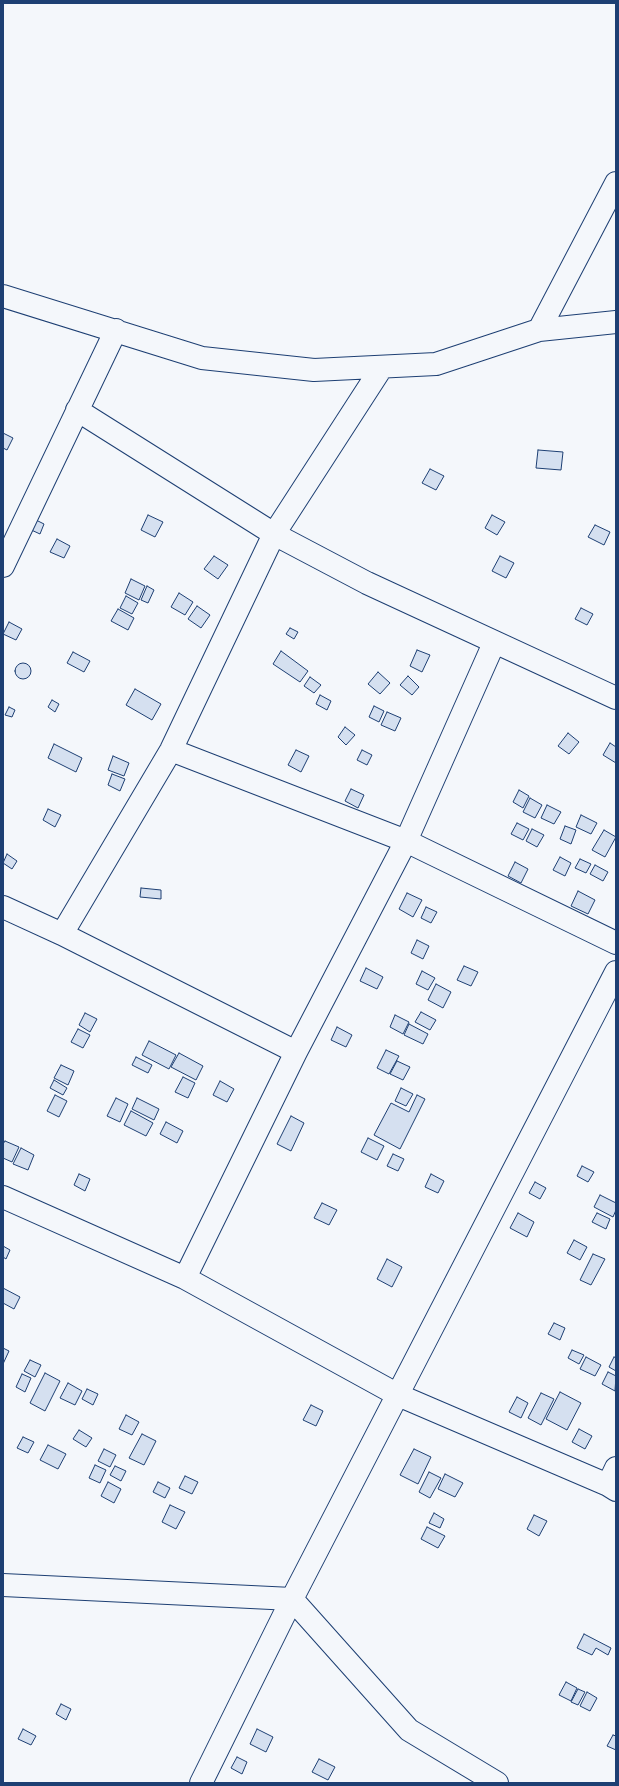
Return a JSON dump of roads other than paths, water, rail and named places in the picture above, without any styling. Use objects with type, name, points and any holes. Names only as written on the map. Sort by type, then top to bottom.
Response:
[{"type":"street","points":[[539,330],[616,184]]},
{"type":"street","points":[[3,296],[202,358],[314,370],[436,364],[539,330],[616,322]]},
{"type":"street","points":[[3,566],[116,330]]},
{"type":"street","points":[[62,934],[171,750],[274,534],[382,367]]},
{"type":"street","points":[[77,410],[274,534],[368,583],[494,643],[616,698]]},
{"type":"street","points":[[185,1278],[296,1052],[406,841],[494,643]]},
{"type":"street","points":[[171,750],[406,841],[616,943]]},
{"type":"street","points":[[3,907],[62,934],[296,1052]]},
{"type":"street","points":[[201,1783],[292,1599],[616,972]]},
{"type":"street","points":[[3,1197],[185,1278],[398,1395],[613,1481]]},
{"type":"street","points":[[3,1585],[292,1599],[409,1730],[497,1783]]}]
